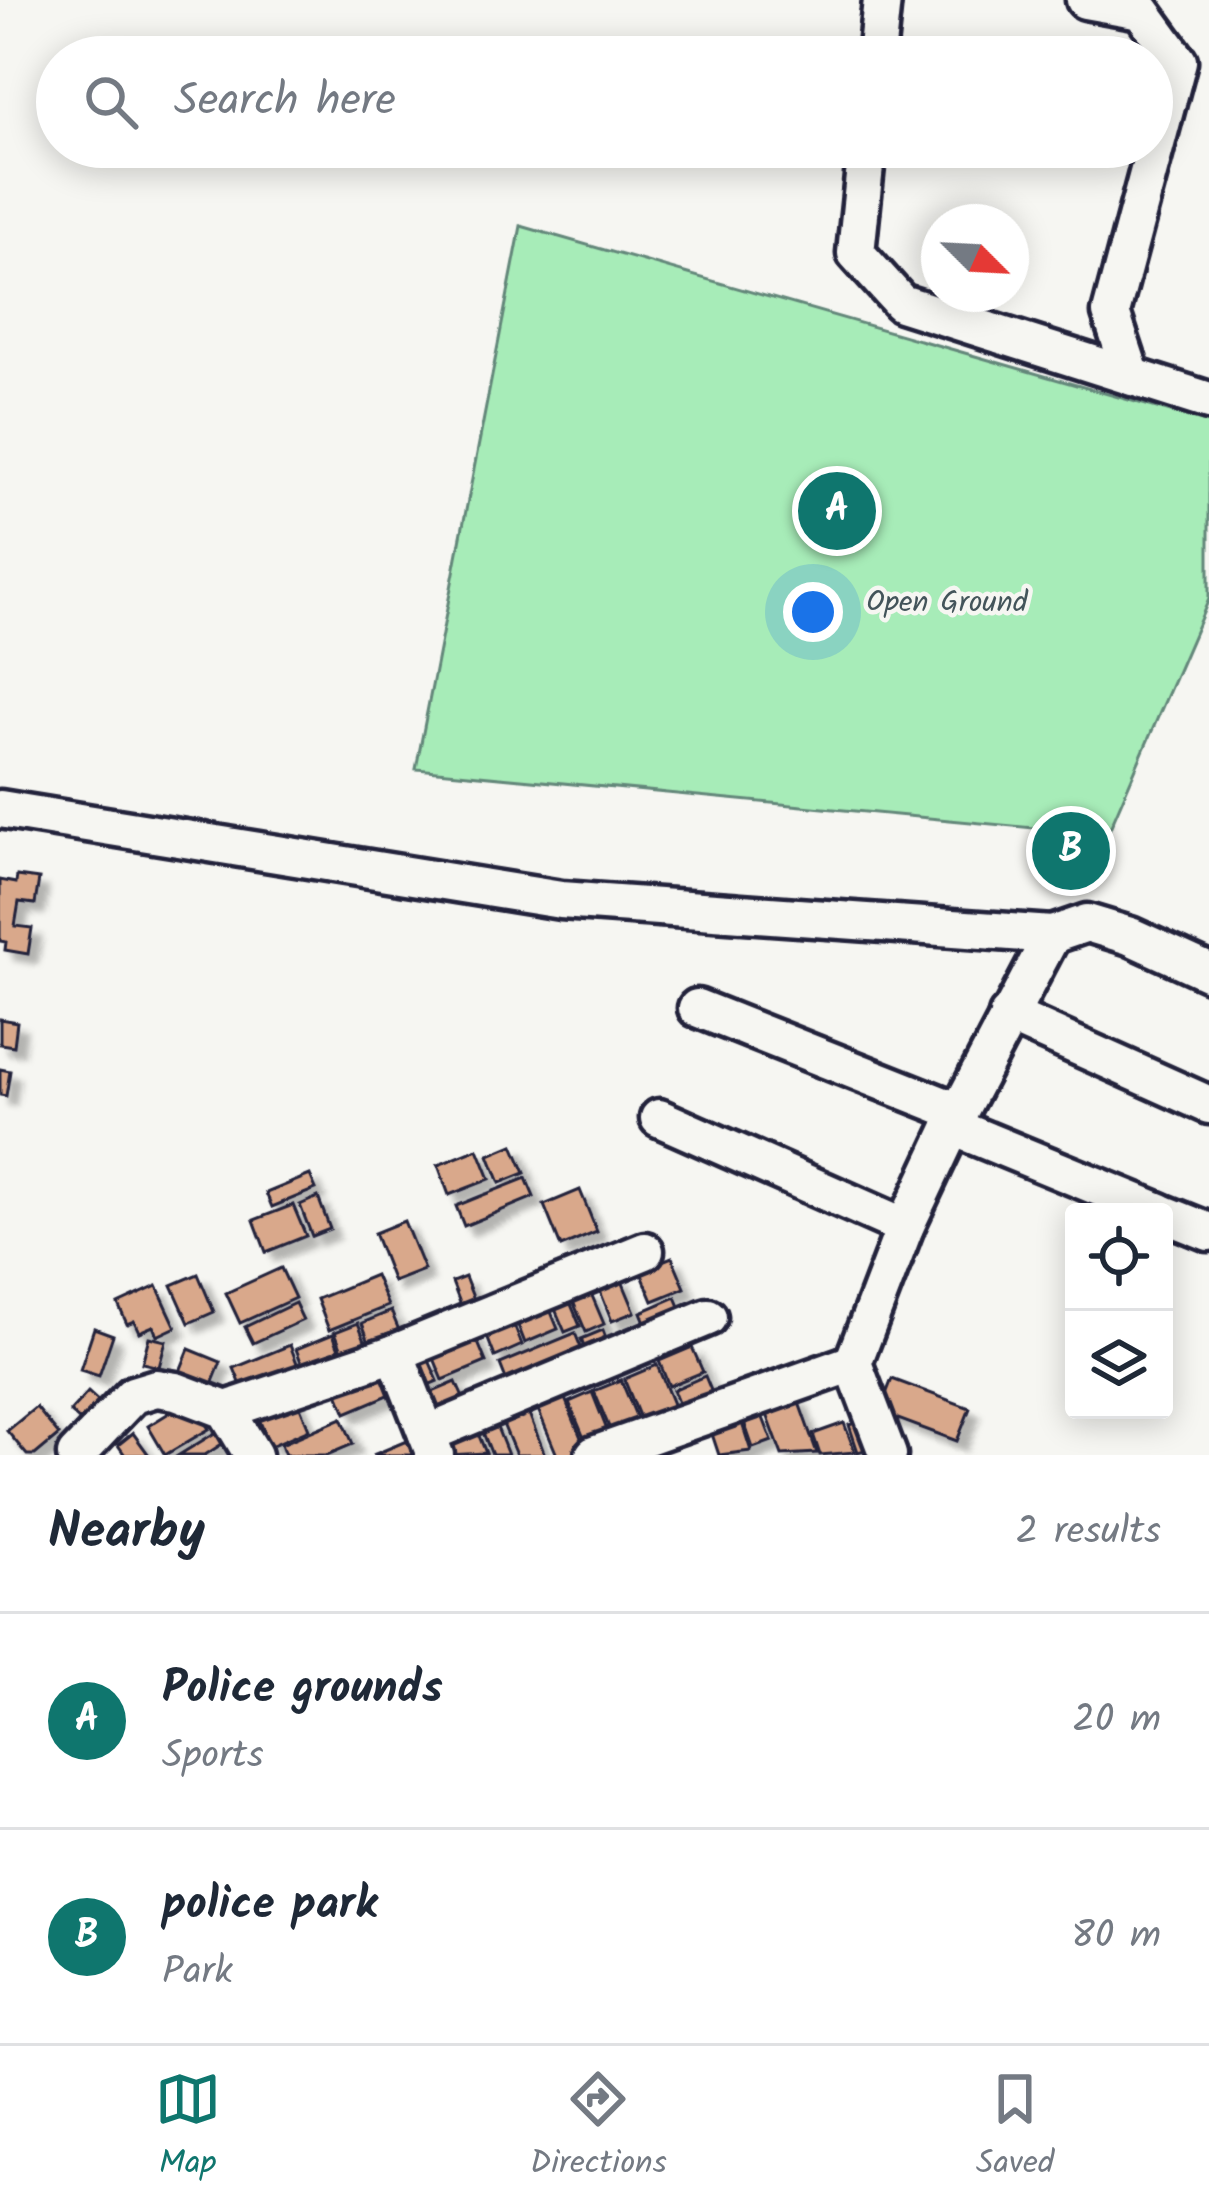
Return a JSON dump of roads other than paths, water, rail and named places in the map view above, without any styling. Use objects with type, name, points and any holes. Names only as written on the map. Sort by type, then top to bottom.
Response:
[{"type":"street","points":[[878,36],[882,0]]},
{"type":"street","points":[[1085,0],[1141,10],[1160,36]]},
{"type":"street","points":[[865,168],[856,253],[901,303],[1209,401]]},
{"type":"street","points":[[1132,377],[1112,313],[1150,168]]},
{"type":"street","points":[[0,809],[561,900],[1052,935],[1087,923],[1130,935],[1209,972]]},
{"type":"street","points":[[885,1454],[854,1363],[905,1227],[1052,935]]},
{"type":"street","points":[[697,1008],[1188,1217]]},
{"type":"street","points":[[1008,1015],[1209,1105]]},
{"type":"street","points":[[659,1118],[905,1227]]},
{"type":"street","points":[[226,1410],[395,1353],[645,1252]]},
{"type":"street","points":[[395,1353],[431,1444],[708,1317]]},
{"type":"street","points":[[594,1455],[854,1363]]},
{"type":"street","points":[[76,1455],[134,1395],[157,1388],[176,1390],[226,1410],[253,1455]]},
{"type":"place","name":"Police grounds","points":[[837,511]]},
{"type":"place","name":"police park","points":[[1071,851]]},
{"type":"park label","name":"Open Ground","points":[[947,601]]}]
